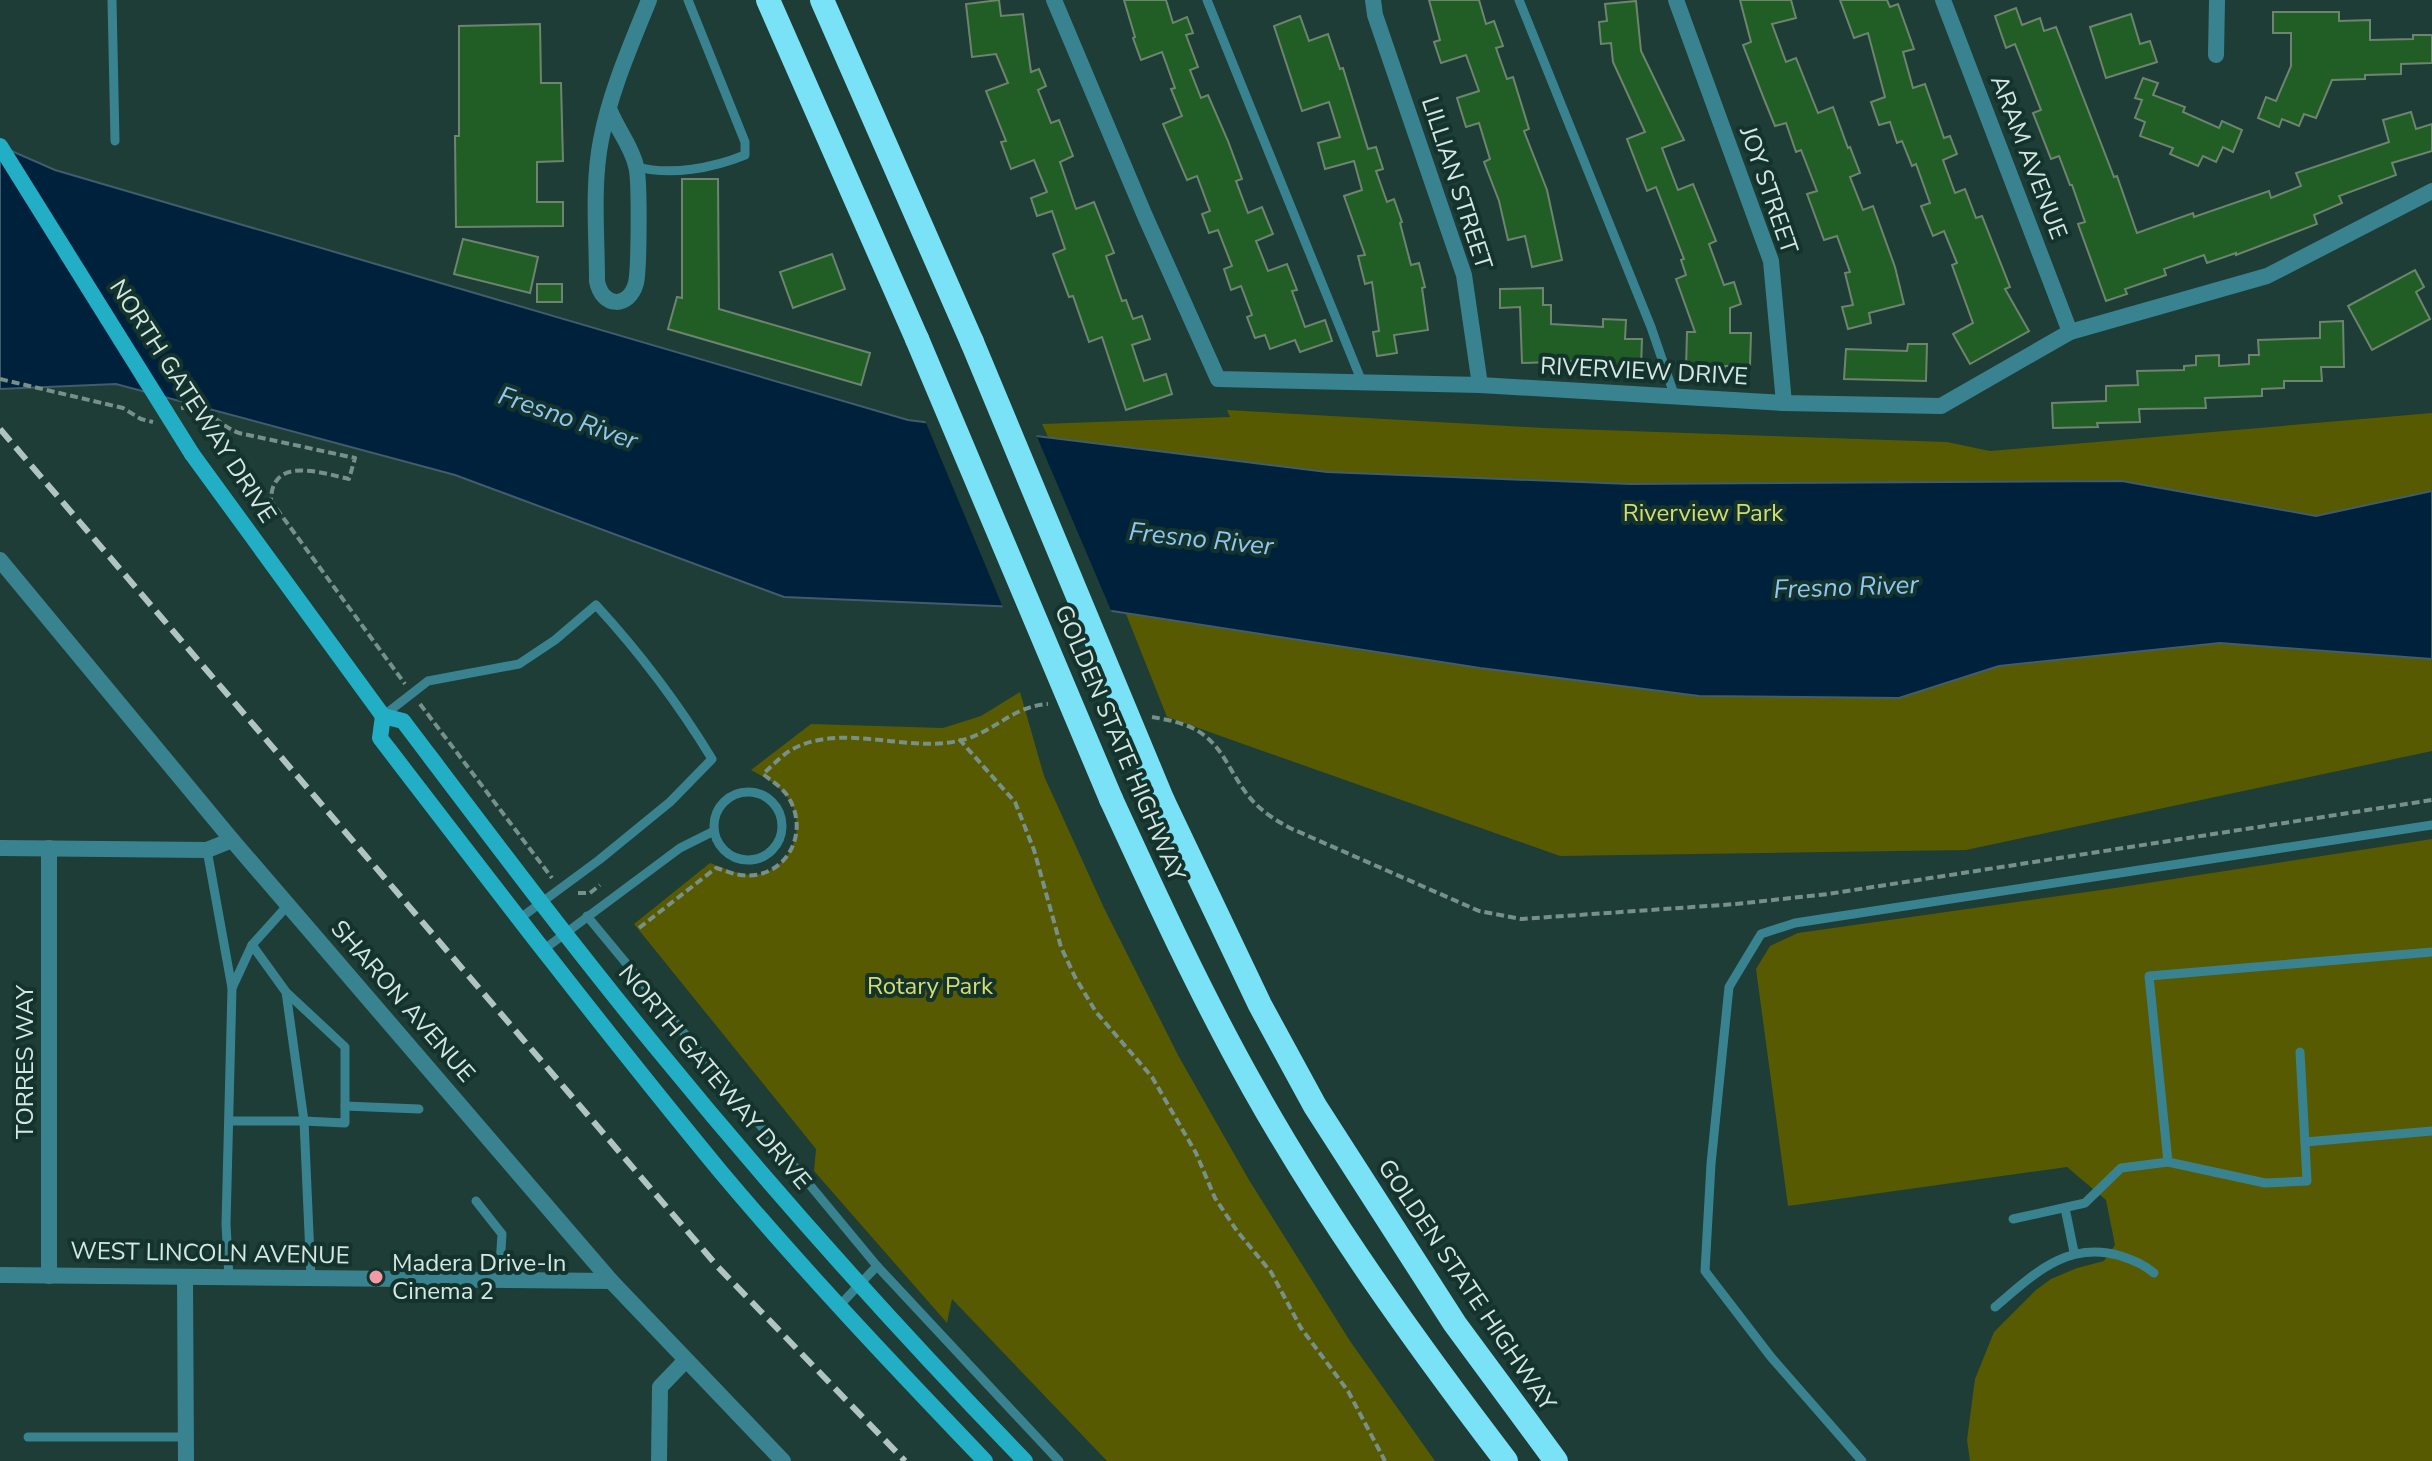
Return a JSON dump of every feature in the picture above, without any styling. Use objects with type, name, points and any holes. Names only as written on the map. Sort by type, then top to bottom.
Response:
[{"type":"highway","name":"GOLDEN STATE HIGHWAY","points":[[768,0],[917,339],[1111,799],[1169,925],[1255,1091],[1327,1207],[1414,1340],[1506,1461]]},
{"type":"highway","name":"GOLDEN STATE HIGHWAY","points":[[822,0],[972,342],[1163,801],[1260,1005],[1315,1106],[1455,1324],[1556,1461]]},
{"type":"highway","points":[[1414,1340],[1487,1461]]},
{"type":"main road","name":"NORTH GATEWAY DRIVE","points":[[0,146],[192,454],[383,716],[403,721],[565,932],[743,1152],[858,1284],[1025,1461]]},
{"type":"main road","name":"NORTH GATEWAY DRIVE","points":[[383,716],[380,738],[543,950],[722,1173],[985,1461]]},
{"type":"street","points":[[610,111],[637,167],[637,279],[628,298],[618,302],[607,300],[599,293],[597,281],[598,163],[601,138],[616,87],[649,0]]},
{"type":"street","name":"RIVERVIEW DRIVE","points":[[1054,0],[1218,379],[1480,385],[1784,403],[1941,406],[2070,332],[2267,276],[2432,191]]},
{"type":"street","name":"LILLIAN STREET","points":[[1373,0],[1375,15],[1464,275],[1480,385]]},
{"type":"street","name":"JOY STREET","points":[[1676,0],[1771,261],[1784,403]]},
{"type":"street","name":"ARAM AVENUE","points":[[1943,0],[2070,332]]},
{"type":"street","points":[[2216,55],[2217,0]]},
{"type":"street","name":"SHARON AVENUE","points":[[2,567],[611,1281],[783,1461]]},
{"type":"street","points":[[0,848],[207,850],[232,840]]},
{"type":"street","name":"TORRES WAY","points":[[49,848],[49,1276]]},
{"type":"street","name":"WEST LINCOLN AVENUE","points":[[0,1275],[611,1281]]},
{"type":"street","points":[[185,1277],[186,1461]]},
{"type":"street","points":[[659,1461],[660,1387],[685,1361]]},
{"type":"lane","points":[[112,0],[115,141]]},
{"type":"lane","points":[[637,167],[649,170],[704,168],[745,155],[745,142],[688,0]]},
{"type":"lane","points":[[1207,0],[1362,382]]},
{"type":"lane","points":[[1519,0],[1651,327],[1675,397]]},
{"type":"lane","points":[[383,716],[428,681],[519,664],[555,640],[596,605],[628,640],[685,714],[712,759],[670,802],[519,919]]},
{"type":"lane","points":[[747,792],[758,793],[776,805],[783,825],[781,836],[769,854],[747,860],[725,852],[714,831],[714,820],[726,800],[747,792]]},
{"type":"lane","points":[[1862,1461],[1771,1357],[1705,1271],[1711,1164],[1729,987],[1761,934],[1795,923],[2432,825]]},
{"type":"lane","points":[[543,950],[680,848],[714,831]]},
{"type":"lane","points":[[207,850],[232,988],[226,1224],[229,1278]]},
{"type":"lane","points":[[232,988],[252,945],[288,905]]},
{"type":"lane","points":[[587,916],[877,1266],[1059,1461]]},
{"type":"lane","points":[[230,1121],[345,1123],[345,1047],[286,992],[252,945]]},
{"type":"lane","points":[[2168,1162],[2149,976],[2432,952]]},
{"type":"lane","points":[[286,992],[304,1121],[311,1278]]},
{"type":"lane","points":[[2013,1219],[2085,1203],[2121,1168],[2168,1162],[2265,1183],[2307,1181],[2300,1052]]},
{"type":"lane","points":[[345,1106],[419,1109]]},
{"type":"lane","points":[[2305,1142],[2432,1131]]},
{"type":"lane","points":[[476,1201],[502,1234],[499,1280]]},
{"type":"lane","points":[[2065,1208],[2074,1252]]},
{"type":"lane","points":[[1995,1307],[2033,1274],[2074,1252],[2102,1251],[2142,1263],[2154,1273]]},
{"type":"lane","points":[[840,1305],[877,1266]]},
{"type":"lane","points":[[28,1437],[186,1437]]},
{"type":"path","points":[[0,379],[123,408],[150,423],[160,422]]},
{"type":"path","points":[[174,413],[181,408],[200,408],[239,433],[355,458],[349,479],[303,469],[284,475],[273,488],[271,501],[554,880]]},
{"type":"path","points":[[639,928],[716,868],[738,875],[756,875],[773,870],[783,862],[793,848],[798,831],[796,814],[779,786],[763,774],[790,750],[818,739],[901,742],[968,738],[1030,705],[1051,704]]},
{"type":"path","points":[[1146,716],[1185,725],[1205,735],[1218,748],[1243,790],[1269,817],[1479,911],[1521,919],[1736,904],[1841,892],[2432,800]]},
{"type":"path","points":[[959,739],[977,763],[996,778],[1015,802],[1034,850],[1061,947],[1075,977],[1096,1012],[1152,1077],[1196,1153],[1215,1198],[1271,1272],[1301,1328],[1348,1391],[1385,1461]]},
{"type":"path","points":[[575,892],[590,893],[600,885]]},
{"type":"green space","name":"Riverview Park","points":[[1227,410],[1544,428],[1947,442],[1990,451],[2432,413],[2432,751],[1966,850],[1560,856],[1167,717],[1099,546],[1042,424],[1230,417]]},
{"type":"green space","name":"Rotary Park","points":[[1020,692],[1044,776],[1104,908],[1179,1057],[1249,1180],[1350,1341],[1435,1461],[1107,1461],[952,1299],[947,1323],[814,1171],[816,1149],[634,924],[710,863],[757,875],[776,867],[785,859],[796,837],[795,813],[779,788],[751,770],[811,724],[943,728],[981,716]]},
{"type":"green space","points":[[2432,839],[2432,1461],[1970,1461],[1967,1440],[1975,1379],[1994,1332],[2051,1279],[2104,1261],[2115,1245],[2106,1200],[2067,1167],[1788,1206],[1756,969],[1770,946],[1798,933]]},
{"type":"water","name":"Fresno River","points":[[0,146],[55,170],[908,420],[1327,472],[1630,484],[2122,481],[2316,516],[2432,491],[2432,659],[2220,643],[1999,666],[1899,698],[1699,696],[1480,668],[1112,611],[784,597],[455,475],[116,384],[0,389]]},
{"type":"pier","points":[[924,418],[1035,432],[1113,615],[1004,610]]},
{"type":"building","points":[[999,0],[1001,16],[1023,14],[1031,72],[1039,69],[1046,86],[1038,90],[1051,123],[1059,120],[1073,156],[1060,162],[1076,209],[1094,202],[1114,253],[1106,256],[1122,301],[1126,300],[1133,319],[1142,316],[1150,339],[1132,345],[1144,381],[1166,374],[1172,394],[1126,410],[1102,337],[1089,342],[1073,296],[1069,297],[1053,254],[1065,249],[1052,211],[1037,216],[1031,198],[1047,192],[1034,160],[1011,169],[1001,142],[1006,141],[986,91],[1008,83],[996,54],[972,57],[966,4]]},
{"type":"building","points":[[1124,0],[1166,0],[1173,23],[1187,17],[1193,33],[1186,35],[1198,67],[1190,70],[1201,98],[1208,95],[1228,141],[1242,179],[1236,181],[1248,213],[1262,207],[1273,234],[1256,241],[1268,271],[1287,264],[1297,290],[1292,291],[1305,327],[1325,320],[1332,341],[1300,352],[1295,340],[1270,349],[1265,335],[1255,338],[1247,317],[1252,315],[1241,286],[1231,290],[1224,269],[1232,266],[1218,230],[1209,233],[1202,214],[1210,211],[1197,176],[1187,180],[1163,124],[1182,116],[1171,89],[1175,88],[1162,52],[1141,60]]},
{"type":"building","points":[[1429,0],[1479,0],[1486,24],[1494,21],[1503,46],[1496,48],[1507,79],[1513,77],[1529,129],[1524,131],[1547,190],[1562,260],[1532,267],[1525,236],[1508,240],[1499,201],[1484,162],[1490,159],[1479,123],[1466,127],[1457,98],[1479,91],[1466,55],[1441,63],[1434,42],[1440,40]]},
{"type":"building","points":[[1740,0],[1791,0],[1796,18],[1772,24],[1786,62],[1796,58],[1818,113],[1833,107],[1860,173],[1850,177],[1863,210],[1873,206],[1895,267],[1904,304],[1869,313],[1871,323],[1848,329],[1842,307],[1853,305],[1845,273],[1850,272],[1837,236],[1824,240],[1807,194],[1817,191],[1801,150],[1796,152],[1786,123],[1775,126],[1764,99],[1743,45],[1751,42]]},
{"type":"building","points":[[1840,0],[1887,0],[1890,7],[1898,4],[1914,49],[1903,52],[1913,88],[1925,84],[1944,138],[1950,136],[1957,154],[1943,160],[1955,193],[1965,189],[1976,218],[1982,216],[2010,287],[2005,289],[2029,331],[1970,364],[1953,334],[1973,323],[1952,265],[1957,263],[1944,231],[1933,236],[1921,206],[1930,203],[1916,164],[1912,166],[1902,141],[1897,143],[1890,122],[1879,125],[1871,102],[1885,97],[1868,33],[1854,38]]},
{"type":"building","points":[[1636,1],[1641,51],[1684,140],[1662,148],[1678,190],[1693,184],[1716,241],[1709,244],[1724,285],[1734,282],[1741,304],[1730,308],[1730,333],[1751,333],[1750,366],[1725,366],[1724,370],[1686,369],[1687,332],[1695,332],[1676,279],[1686,275],[1681,260],[1684,259],[1656,187],[1647,191],[1627,139],[1645,132],[1613,62],[1611,43],[1601,44],[1599,22],[1607,21],[1605,4]]},
{"type":"building","points":[[2016,8],[2022,25],[2040,18],[2044,31],[2056,27],[2137,233],[2269,191],[2271,198],[2301,186],[2296,173],[2389,142],[2383,120],[2411,112],[2416,129],[2432,124],[2432,151],[2392,163],[2396,175],[2339,196],[2342,203],[2314,215],[2317,224],[2236,255],[2207,263],[2204,255],[2164,269],[2166,275],[2125,289],[2127,294],[2106,301],[2078,224],[2085,222],[2072,185],[2059,156],[2051,159],[2033,113],[2041,110],[2015,44],[2006,48],[1995,16]]},
{"type":"building","points":[[2273,12],[2339,12],[2339,21],[2370,20],[2370,40],[2413,39],[2413,35],[2432,35],[2432,63],[2401,64],[2401,74],[2332,80],[2316,118],[2304,114],[2299,126],[2282,119],[2279,127],[2258,118],[2266,97],[2276,101],[2291,66],[2291,33],[2273,33]]},
{"type":"building","points":[[2131,14],[2140,44],[2150,41],[2157,62],[2106,78],[2090,27]]},
{"type":"building","points":[[1300,16],[1309,41],[1328,34],[1340,69],[1343,68],[1368,149],[1376,147],[1383,169],[1376,171],[1387,202],[1394,199],[1411,265],[1419,263],[1425,287],[1422,288],[1428,330],[1394,335],[1397,353],[1377,356],[1373,332],[1379,331],[1372,282],[1365,284],[1358,256],[1365,255],[1344,196],[1362,190],[1354,161],[1325,169],[1318,143],[1340,137],[1329,102],[1302,111],[1274,26]]},
{"type":"building","points":[[540,24],[541,83],[561,83],[563,161],[537,162],[537,202],[563,202],[563,226],[456,227],[459,26]]},
{"type":"building","points":[[2143,78],[2158,83],[2153,95],[2185,107],[2183,112],[2219,128],[2222,121],[2242,130],[2233,152],[2223,147],[2216,162],[2203,156],[2198,166],[2170,154],[2173,148],[2140,136],[2145,122],[2135,118],[2142,100],[2135,98]]},
{"type":"building","points":[[682,179],[718,179],[719,309],[870,353],[861,385],[668,329],[677,297],[682,298]]},
{"type":"building","points":[[463,239],[538,257],[530,293],[454,274]]},
{"type":"building","points":[[832,254],[845,289],[793,308],[780,272]]},
{"type":"building","points":[[2415,270],[2424,287],[2416,292],[2430,319],[2372,350],[2348,306]]},
{"type":"building","points":[[537,284],[562,284],[562,302],[537,302]]},
{"type":"building","points":[[1543,288],[1543,305],[1551,305],[1551,324],[1603,327],[1603,319],[1626,320],[1625,339],[1642,339],[1641,367],[1577,361],[1522,363],[1520,307],[1500,308],[1500,289]]},
{"type":"building","points":[[2343,321],[2344,367],[2321,367],[2322,381],[2284,381],[2284,388],[2262,389],[2262,396],[2205,398],[2206,408],[2139,409],[2140,422],[2053,428],[2052,403],[2106,401],[2106,386],[2138,385],[2137,371],[2184,370],[2184,366],[2196,365],[2196,356],[2219,355],[2219,366],[2249,364],[2249,355],[2259,355],[2258,340],[2320,338],[2320,322]]},
{"type":"building","points":[[1908,344],[1927,344],[1926,381],[1844,379],[1846,349],[1907,351]]},
{"type":"railway","points":[[0,429],[718,1267],[905,1461]]},
{"type":"place","name":"Madera Drive-In Cinema 2","points":[[376,1277]]}]
